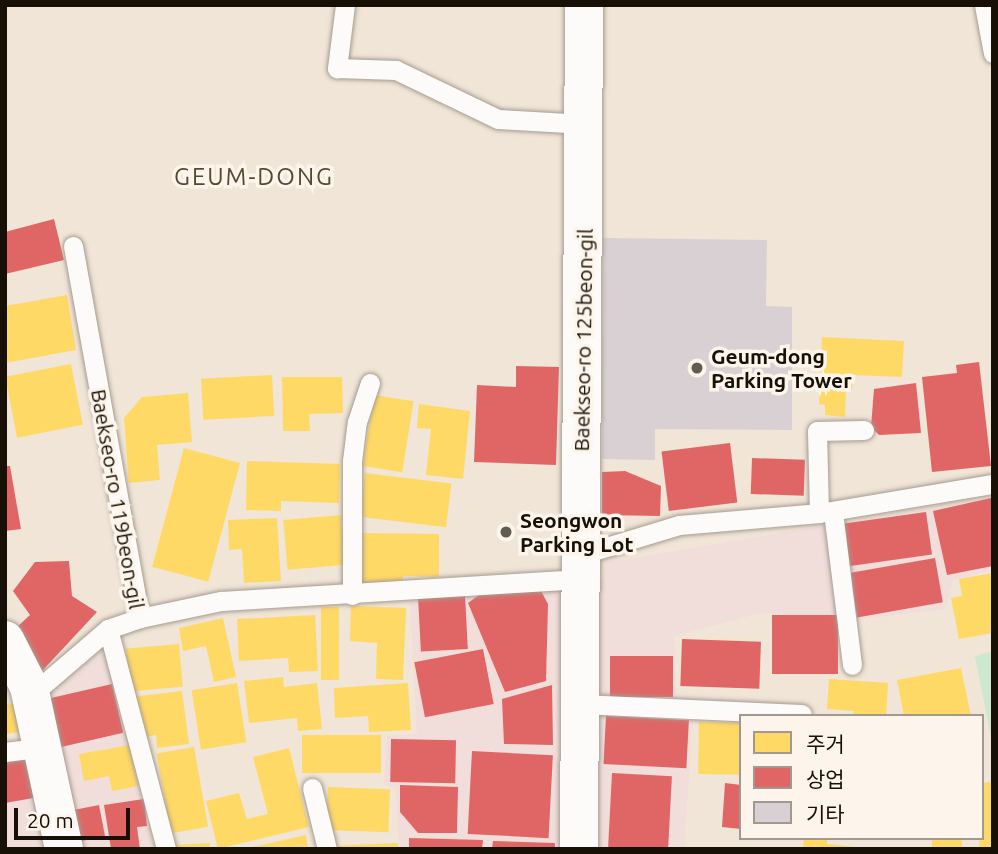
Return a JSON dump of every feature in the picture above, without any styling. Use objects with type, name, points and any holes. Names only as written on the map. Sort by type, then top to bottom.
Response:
[{"type":"street","name":"Baekseo-ro 125beon-gil","points":[[579,849],[586,124],[584,5]]},
{"type":"street","points":[[5,640],[31,695],[64,849]]},
{"type":"lane","points":[[345,5],[337,68],[396,70],[426,80],[498,118],[586,124]]},
{"type":"lane","points":[[984,5],[993,53]]},
{"type":"lane","name":"Baekseo-ro 119beon-gil","points":[[73,246],[140,618],[108,629],[166,849]]},
{"type":"lane","points":[[352,595],[352,461],[357,422],[370,383]]},
{"type":"lane","points":[[852,665],[826,513],[817,431],[864,429]]},
{"type":"lane","points":[[140,618],[221,601],[352,595],[580,567],[679,524],[826,513],[993,484]]},
{"type":"lane","points":[[31,695],[108,629]]},
{"type":"lane","points":[[579,704],[802,714]]},
{"type":"lane","points":[[5,752],[43,747]]},
{"type":"lane","points":[[312,788],[327,849]]},
{"type":"shaded area","points":[[993,496],[993,570],[953,580],[946,609],[852,620],[761,613],[674,636],[677,701],[694,702],[684,849],[399,849],[396,789],[384,784],[387,736],[417,734],[410,597],[603,581],[605,563]]},
{"type":"shaded area","points":[[103,651],[111,654],[146,793],[154,849],[5,849],[5,758],[37,754],[25,703]]},
{"type":"green space","points":[[993,651],[993,748],[975,656]]},
{"type":"building: 주거","points":[[67,295],[76,350],[5,363],[5,306]]},
{"type":"building: 주거","points":[[822,337],[904,341],[902,377],[853,375],[852,390],[846,389],[845,417],[825,415],[825,405],[819,404]]},
{"type":"building: 주거","points":[[71,364],[83,425],[17,438],[5,377]]},
{"type":"building: 주거","points":[[272,375],[274,416],[203,420],[201,379]]},
{"type":"building: 주거","points":[[282,377],[342,377],[343,413],[309,414],[310,431],[283,431]]},
{"type":"building: 주거","points":[[188,393],[192,442],[157,445],[160,480],[129,483],[124,418],[142,397]]},
{"type":"building: 주거","points":[[374,395],[414,401],[402,472],[363,466]]},
{"type":"building: 주거","points":[[419,404],[470,411],[463,479],[426,475],[431,429],[417,428]]},
{"type":"building: 주거","points":[[184,448],[240,463],[208,582],[152,567]]},
{"type":"building: 주거","points":[[247,461],[340,464],[339,503],[281,501],[281,511],[246,510]]},
{"type":"building: 주거","points":[[365,473],[451,484],[446,527],[360,517]]},
{"type":"building: 주거","points":[[341,515],[345,565],[288,570],[283,520]]},
{"type":"building: 주거","points":[[277,518],[281,581],[244,583],[242,549],[229,550],[228,520]]},
{"type":"building: 주거","points":[[361,533],[439,534],[439,577],[403,576],[403,587],[360,586]]},
{"type":"building: 주거","points":[[993,573],[993,633],[959,639],[951,598],[962,596],[959,579]]},
{"type":"building: 주거","points":[[351,606],[406,608],[403,680],[376,679],[377,643],[350,641]]},
{"type":"building: 주거","points":[[321,607],[339,607],[339,680],[321,680]]},
{"type":"building: 주거","points":[[315,615],[318,671],[289,672],[288,658],[239,661],[237,619]]},
{"type":"building: 주거","points":[[223,618],[236,677],[214,682],[206,646],[183,651],[179,628]]},
{"type":"building: 주거","points":[[179,644],[183,687],[130,691],[126,649]]},
{"type":"building: 주거","points":[[961,668],[971,714],[904,714],[897,680]]},
{"type":"building: 주거","points":[[283,677],[284,687],[317,683],[322,729],[298,731],[297,718],[249,723],[244,681]]},
{"type":"building: 주거","points":[[829,679],[888,683],[886,714],[853,714],[854,711],[827,709]]},
{"type":"building: 주거","points":[[237,683],[246,742],[201,749],[192,690]]},
{"type":"building: 주거","points":[[408,683],[411,730],[369,732],[368,716],[335,718],[334,688]]},
{"type":"building: 주거","points":[[182,691],[189,744],[157,748],[156,735],[146,737],[145,729],[135,730],[131,697]]},
{"type":"building: 주거","points":[[17,703],[21,732],[5,734],[5,705]]},
{"type":"building: 주거","points":[[699,722],[739,723],[739,775],[698,774]]},
{"type":"building: 주거","points":[[302,735],[381,735],[381,773],[302,773]]},
{"type":"building: 주거","points":[[130,745],[138,786],[112,791],[109,776],[84,781],[79,754]]},
{"type":"building: 주거","points":[[194,747],[208,827],[171,833],[157,754]]},
{"type":"building: 주거","points":[[289,748],[309,827],[218,849],[206,801],[239,793],[247,819],[268,814],[253,757]]},
{"type":"building: 주거","points":[[993,782],[993,849],[979,849],[979,840],[984,840],[984,783]]},
{"type":"building: 주거","points":[[328,787],[390,789],[388,832],[326,830]]},
{"type":"building: 주거","points":[[306,835],[308,849],[248,849],[248,848]]},
{"type":"building: 주거","points":[[804,840],[827,840],[827,844],[874,849],[803,849]]},
{"type":"building: 주거","points":[[932,840],[962,840],[962,849],[932,849]]},
{"type":"building: 주거","points":[[210,843],[210,849],[173,849],[173,845]]},
{"type":"building: 주거","points":[[398,843],[398,849],[334,849],[334,846]]},
{"type":"building: 상업","points":[[54,219],[64,260],[5,274],[5,232]]},
{"type":"building: 상업","points":[[979,362],[991,466],[932,472],[922,377],[957,373],[956,365]]},
{"type":"building: 상업","points":[[516,366],[559,367],[556,465],[474,462],[477,385],[516,387]]},
{"type":"building: 상업","points":[[916,383],[921,433],[879,435],[871,427],[874,389]]},
{"type":"building: 상업","points":[[730,443],[737,503],[669,511],[662,451]]},
{"type":"building: 상업","points":[[752,458],[805,460],[804,496],[751,494]]},
{"type":"building: 상업","points":[[5,466],[10,466],[21,529],[5,531]]},
{"type":"building: 상업","points":[[625,471],[661,486],[660,516],[602,515],[602,472]]},
{"type":"building: 상업","points":[[991,498],[993,566],[947,575],[933,511]]},
{"type":"building: 상업","points":[[926,512],[932,555],[847,567],[841,524]]},
{"type":"building: 상업","points":[[935,558],[943,602],[857,617],[849,573]]},
{"type":"building: 상업","points":[[69,561],[72,596],[97,612],[43,670],[35,673],[16,628],[30,615],[13,591],[35,562]]},
{"type":"building: 상업","points":[[540,589],[548,604],[546,681],[505,692],[468,603],[483,592]]},
{"type":"building: 상업","points":[[465,595],[468,649],[421,651],[418,597]]},
{"type":"building: 상업","points":[[772,615],[838,615],[838,674],[772,674]]},
{"type":"building: 상업","points":[[682,639],[761,642],[759,689],[680,686]]},
{"type":"building: 상업","points":[[483,649],[494,704],[425,717],[414,662]]},
{"type":"building: 상업","points":[[610,656],[673,656],[673,697],[610,697]]},
{"type":"building: 상업","points":[[112,684],[123,733],[58,748],[47,699]]},
{"type":"building: 상업","points":[[552,685],[553,745],[504,744],[502,699]]},
{"type":"building: 상업","points":[[606,716],[689,720],[686,768],[603,764]]},
{"type":"building: 상업","points":[[391,739],[456,740],[455,783],[390,782]]},
{"type":"building: 상업","points":[[472,751],[553,755],[549,838],[468,834]]},
{"type":"building: 상업","points":[[31,755],[39,797],[5,803],[5,759]]},
{"type":"building: 상업","points":[[612,773],[672,776],[668,849],[608,849]]},
{"type":"building: 상업","points":[[725,783],[739,785],[739,829],[722,827]]},
{"type":"building: 상업","points":[[400,785],[458,787],[457,833],[418,833],[400,812]]},
{"type":"building: 상업","points":[[144,799],[147,826],[137,827],[140,849],[111,849],[104,805]]},
{"type":"building: 상업","points":[[99,805],[105,836],[71,843],[65,812]]},
{"type":"building: 상업","points":[[409,838],[483,840],[482,849],[409,849]]},
{"type":"building: 상업","points":[[493,841],[555,843],[555,849],[492,849]]},
{"type":"building: 기타","name":"Geum-dong Parking Tower","points":[[603,238],[767,240],[766,306],[792,307],[792,430],[655,429],[655,460],[602,459]]},
{"type":"place","name":"Geum-dong Parking Tower","points":[[697,368]]},
{"type":"place","name":"Seongwon Parking Lot","points":[[506,532]]},
{"type":"district","name":"GEUM-DONG","points":[[254,177]]}]
